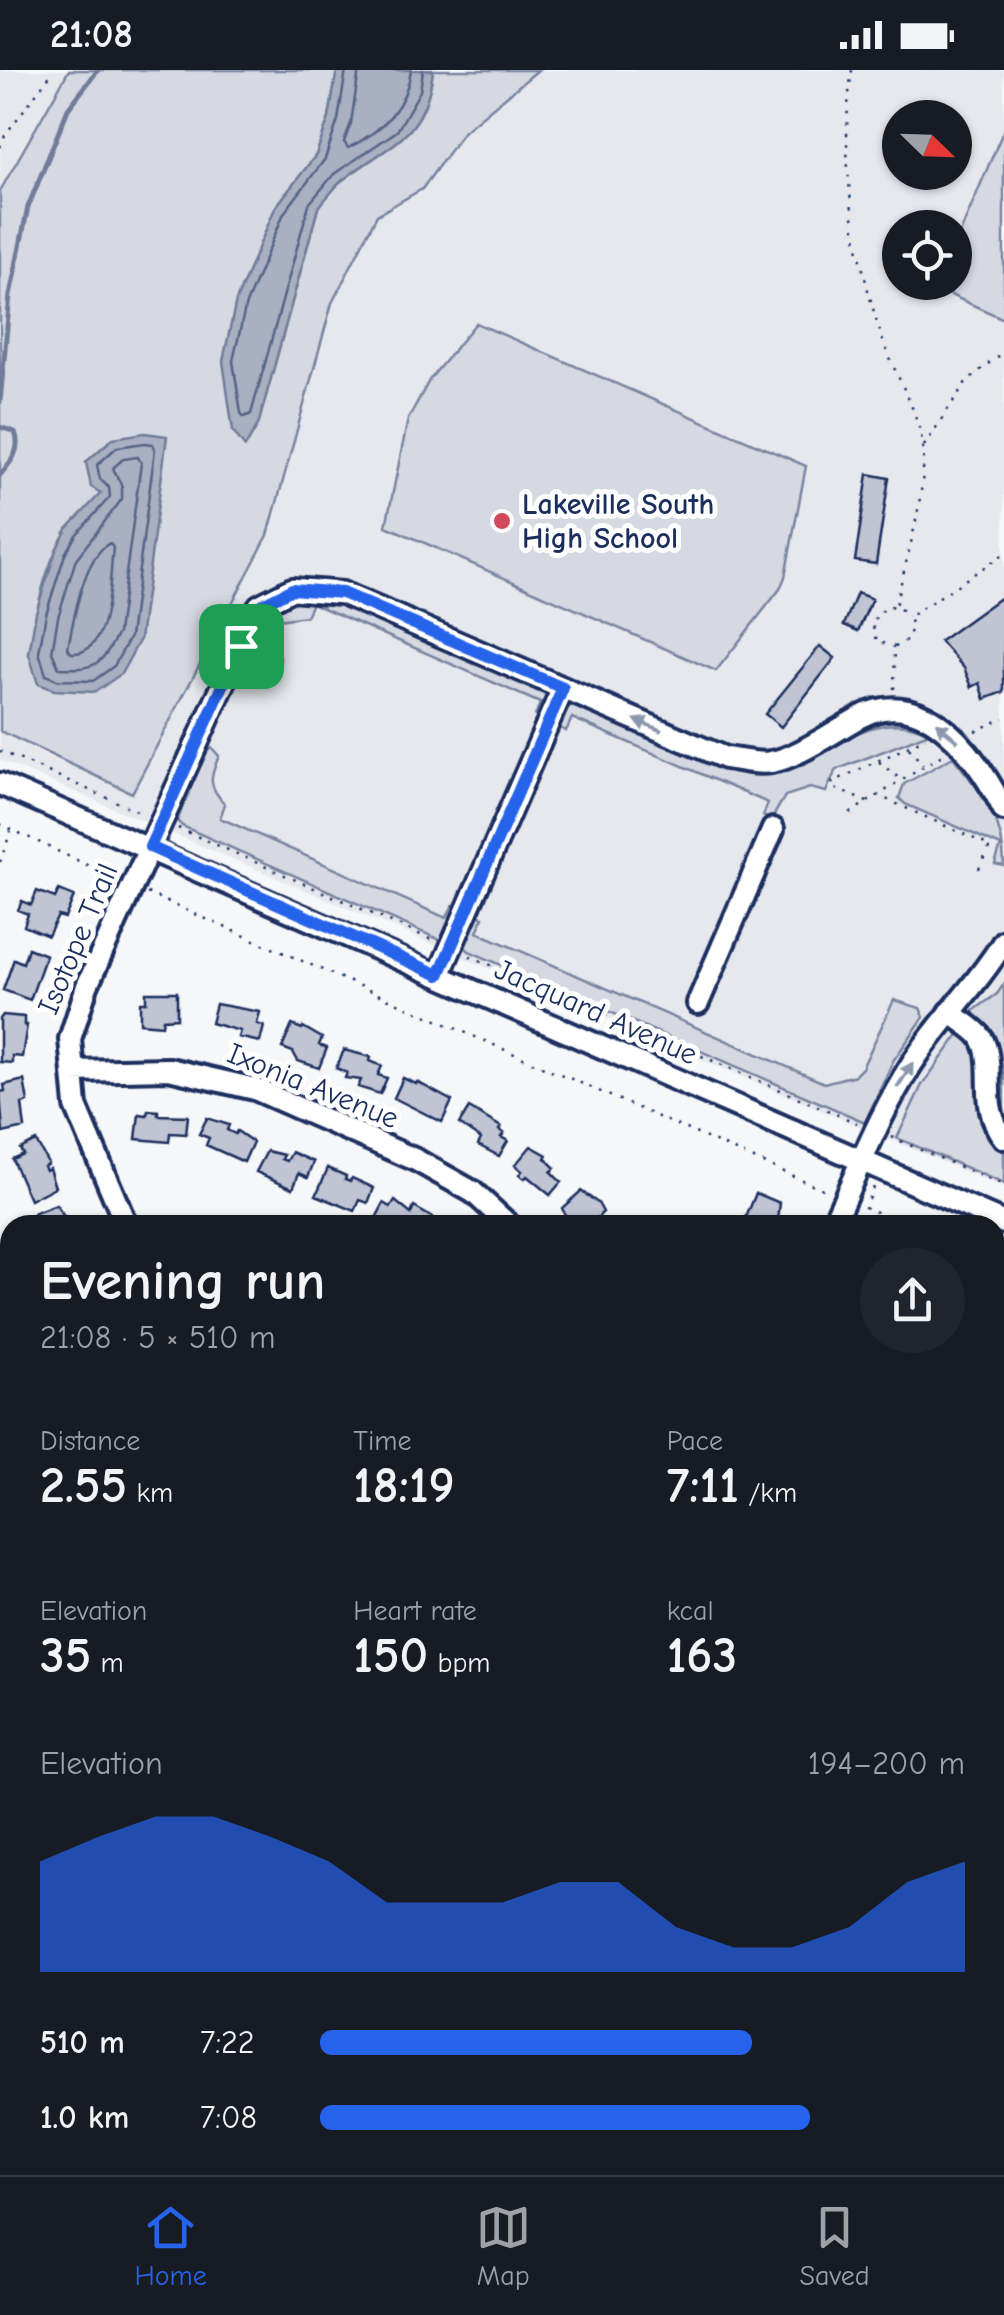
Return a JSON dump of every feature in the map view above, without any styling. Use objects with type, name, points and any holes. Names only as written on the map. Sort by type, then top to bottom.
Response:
[{"type":"street","name":"Isotope Trail","points":[[122,1215],[76,1106],[70,1039],[88,986],[259,606],[292,589],[342,593],[724,758],[771,762],[818,742],[864,714],[896,708],[913,713],[938,722],[960,742],[1004,810]]},
{"type":"street","points":[[241,646],[267,660]]},
{"type":"street","points":[[439,975],[563,688]]},
{"type":"street","name":"Jacquard Avenue","points":[[0,784],[985,1215]]},
{"type":"street","points":[[698,1003],[772,829]]},
{"type":"street","points":[[837,1215],[894,1094],[950,1012],[983,977],[1004,941]]},
{"type":"street","points":[[950,1012],[981,1037],[988,1066],[989,1108],[1004,1138]]},
{"type":"street","name":"Ixonia Avenue","points":[[73,1071],[169,1069],[255,1090],[416,1160],[473,1192],[498,1215]]},
{"type":"path","points":[[0,147],[54,70]]},
{"type":"path","points":[[852,70],[846,149],[861,269],[923,447],[920,484],[895,607]]},
{"type":"path","points":[[923,447],[966,382],[1004,351]]},
{"type":"path","points":[[909,617],[1004,554]]},
{"type":"path","points":[[895,607],[909,617],[911,633],[895,647],[882,645],[871,628],[880,610],[895,607]]},
{"type":"path","points":[[894,690],[895,647]]},
{"type":"path","points":[[974,732],[1004,718]]},
{"type":"path","points":[[867,802],[831,787],[833,782],[930,736]]},
{"type":"path","points":[[850,813],[946,752],[937,744]]},
{"type":"path","points":[[908,746],[924,766]]},
{"type":"path","points":[[0,751],[142,813]]},
{"type":"path","points":[[878,761],[902,780]]},
{"type":"path","points":[[877,796],[990,846],[980,869]]},
{"type":"path","points":[[0,824],[132,886],[865,1208]]},
{"type":"path","points":[[174,827],[442,944]]},
{"type":"path","points":[[0,862],[11,829]]},
{"type":"path","points":[[462,952],[864,1126]]},
{"type":"path","points":[[890,1137],[1004,1186]]},
{"type":"shaded area","name":"Lakeville South High School","points":[[0,70],[1004,70],[1004,1188],[0,760]]},
{"type":"shaded area","points":[[69,70],[337,70],[329,118],[316,155],[275,208],[258,425],[318,208],[340,182],[391,147],[414,125],[429,93],[433,70],[538,70],[464,131],[422,189],[377,215],[332,303],[268,535],[132,793],[0,731],[0,191]],"holes":[[[102,493],[148,570],[140,639],[29,654],[41,592],[57,548],[73,523]]]},
{"type":"shaded area","points":[[1004,129],[1004,319],[962,300],[972,300],[970,210]]},
{"type":"shaded area","points":[[476,323],[806,466],[780,589],[716,671],[386,526],[408,419],[430,379]]},
{"type":"shaded area","points":[[310,595],[340,600],[549,692],[551,697],[542,719],[535,716],[540,703],[312,603],[306,616],[278,620],[265,650],[253,644],[276,607]]},
{"type":"shaded area","points":[[575,704],[716,765],[751,772],[784,768],[865,730],[886,725],[907,725],[929,733],[836,770],[826,792],[810,788],[785,796],[771,820],[763,816],[768,803],[572,718],[566,731],[558,727],[567,706]]},
{"type":"shaded area","points":[[212,748],[219,756],[213,787],[225,804],[220,818],[446,918],[453,905],[459,907],[446,939],[440,940],[182,826],[177,821],[206,749]]},
{"type":"shaded area","points":[[953,757],[996,820],[1003,849],[1004,866],[995,864],[1001,846],[899,798],[904,784]]},
{"type":"shaded area","points":[[476,915],[483,917],[477,932],[824,1083],[855,1075],[862,1068],[894,1000],[920,1008],[924,1017],[893,1061],[865,1122],[469,951],[464,946]]},
{"type":"shaded area","points":[[1004,984],[1004,1122],[997,1100],[997,1055],[972,1018],[973,1011]]},
{"type":"shaded area","points":[[960,1033],[972,1045],[978,1059],[983,1119],[1004,1151],[1004,1184],[897,1138],[922,1085]]},
{"type":"water","points":[[337,70],[433,70],[429,93],[414,125],[391,147],[340,182],[318,208],[258,425],[245,447],[233,431],[223,361],[236,301],[275,208],[316,155],[329,118]]},
{"type":"water","points":[[145,433],[167,436],[140,639],[121,674],[95,692],[54,690],[38,684],[29,654],[36,612],[56,550],[67,529],[101,493],[91,487],[86,462],[113,438]]},
{"type":"building","points":[[868,474],[889,478],[876,564],[855,561]]},
{"type":"building","points":[[857,593],[872,599],[858,631],[844,625]]},
{"type":"building","points":[[1004,595],[1004,692],[985,699],[980,683],[972,687],[964,668],[940,641]]},
{"type":"building","points":[[820,646],[835,658],[781,727],[765,714]]},
{"type":"building","points":[[59,890],[74,896],[65,918],[58,916],[48,936],[24,926],[28,914],[18,910],[22,901],[31,905],[37,891],[55,898]]},
{"type":"building","points":[[28,948],[46,955],[30,1000],[3,990],[14,959],[23,963]]},
{"type":"building","points":[[146,992],[177,992],[177,1018],[163,1019],[162,1025],[140,1023],[140,1002],[146,1002]]},
{"type":"building","points":[[216,1004],[260,1012],[257,1024],[264,1026],[260,1042],[238,1037],[240,1031],[211,1023]]},
{"type":"building","points":[[3,1015],[24,1017],[27,1025],[22,1057],[12,1056],[12,1063],[0,1062]]},
{"type":"building","points":[[292,1025],[322,1038],[319,1045],[327,1048],[319,1068],[298,1061],[293,1052],[282,1048]]},
{"type":"building","points":[[344,1050],[371,1057],[370,1061],[382,1066],[378,1075],[387,1078],[380,1094],[358,1087],[361,1080],[345,1078],[347,1073],[336,1068]]},
{"type":"building","points":[[403,1078],[452,1101],[442,1122],[394,1098]]},
{"type":"building","points":[[24,1080],[28,1102],[22,1104],[25,1128],[3,1133],[0,1092],[5,1091],[4,1085]]},
{"type":"building","points":[[469,1108],[501,1127],[501,1137],[508,1141],[499,1156],[478,1145],[481,1139],[459,1124]]},
{"type":"building","points":[[148,1110],[158,1111],[158,1115],[188,1116],[186,1134],[170,1133],[169,1142],[136,1139],[139,1114],[147,1115]]},
{"type":"building","points":[[207,1118],[229,1125],[227,1130],[235,1134],[237,1131],[253,1142],[244,1162],[206,1145],[209,1138],[199,1134]]},
{"type":"building","points":[[36,1141],[55,1187],[30,1200],[12,1159],[23,1154],[20,1149]]},
{"type":"building","points":[[531,1146],[547,1155],[545,1158],[555,1168],[551,1172],[561,1182],[550,1195],[527,1176],[524,1179],[519,1175],[522,1171],[515,1165]]},
{"type":"building","points":[[267,1151],[284,1155],[282,1159],[287,1161],[292,1152],[314,1162],[308,1177],[299,1173],[293,1188],[256,1172]]},
{"type":"building","points":[[328,1168],[346,1176],[345,1179],[352,1178],[374,1188],[368,1203],[360,1200],[355,1211],[316,1195]]},
{"type":"building","points":[[581,1191],[598,1203],[603,1212],[565,1215],[562,1208]]},
{"type":"building","points":[[756,1193],[780,1203],[779,1215],[747,1215]]},
{"type":"building","points":[[395,1201],[411,1214],[414,1207],[428,1215],[378,1215],[384,1203],[391,1207]]},
{"type":"building","points":[[56,1205],[63,1215],[34,1215]]},
{"type":"waterway","points":[[0,402],[10,295],[28,207],[68,109],[98,70]]},
{"type":"waterway","points":[[0,427],[15,432],[17,444],[0,475]]},
{"type":"place","name":"Lakeville South High School","points":[[502,521]]},
{"type":"route","points":[[292,589],[342,593],[563,688],[439,975],[150,847],[241,646],[259,606],[292,589]]}]
